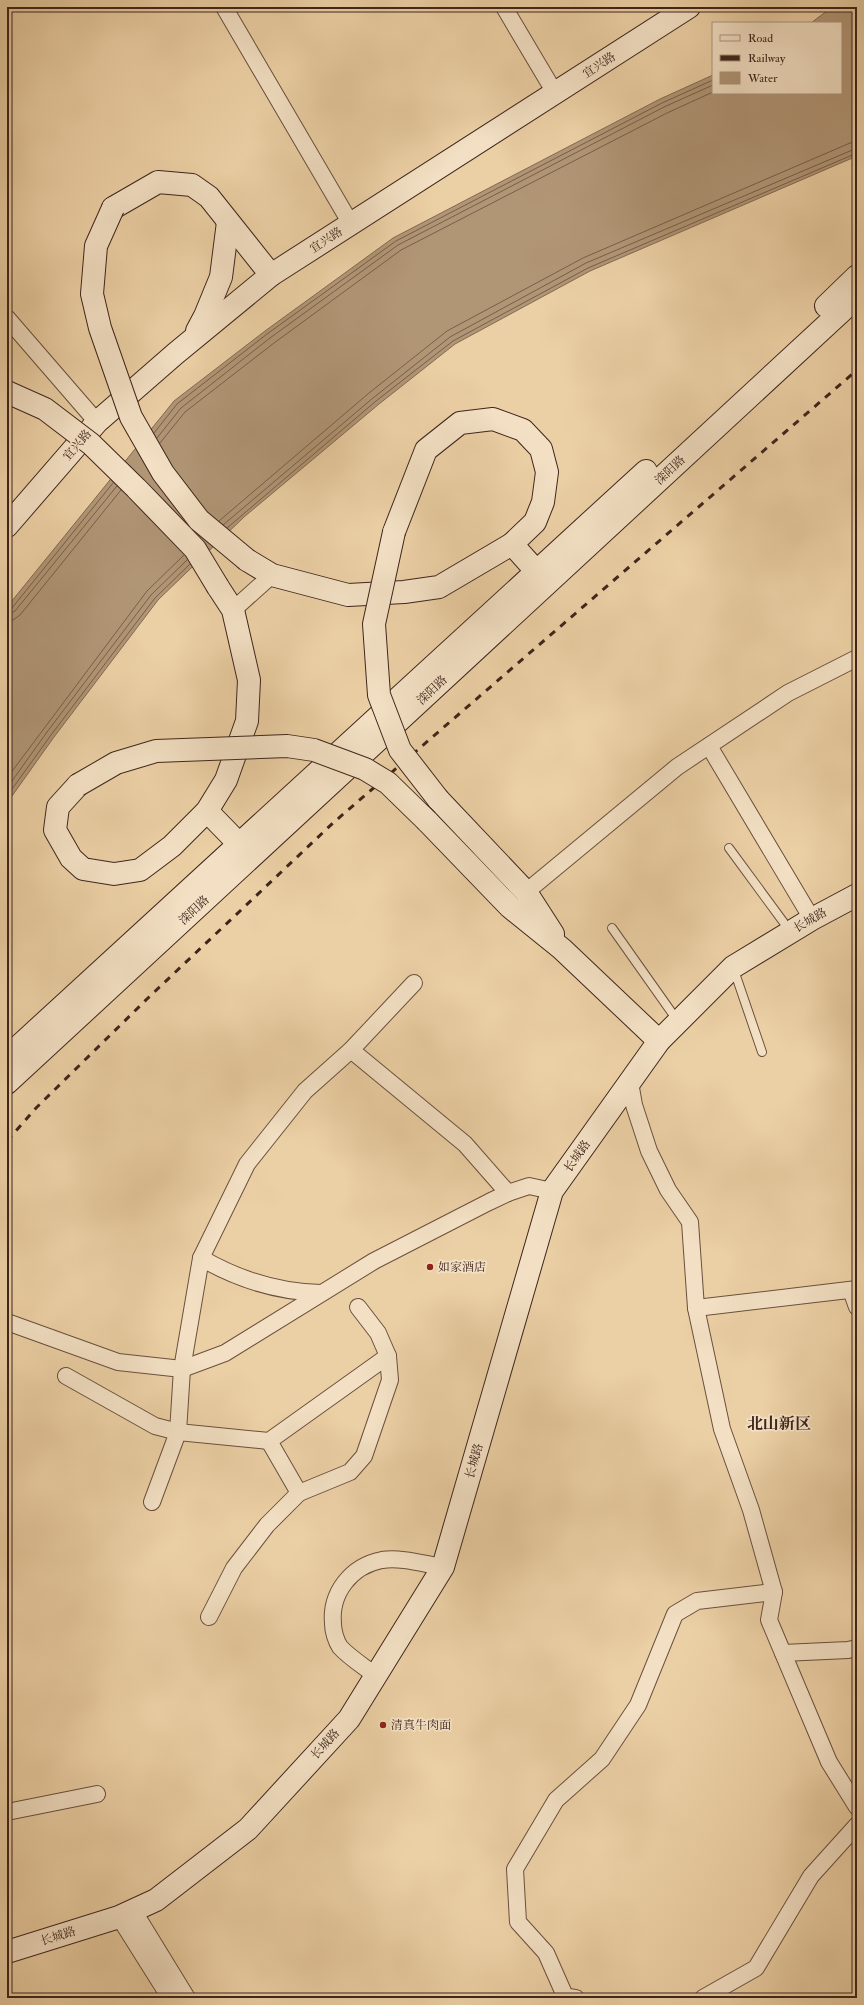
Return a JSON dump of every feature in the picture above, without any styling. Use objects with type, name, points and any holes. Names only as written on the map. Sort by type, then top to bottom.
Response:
[{"type":"street","points":[[224,7],[351,224]]},
{"type":"street","points":[[504,7],[555,93]]},
{"type":"street","name":"宜兴路","points":[[7,526],[97,422],[192,340],[271,275],[689,7]]},
{"type":"street","points":[[271,275],[209,197],[192,185],[158,182],[112,208],[96,246],[92,294],[100,328],[131,417],[163,473],[199,520],[247,560],[272,575],[348,594],[404,592],[439,587],[512,544],[535,522],[543,502],[547,472],[541,449],[523,430],[493,418],[460,423],[426,450],[394,532],[374,624],[379,695],[400,750],[438,799],[526,892],[562,949]]},
{"type":"street","points":[[192,340],[205,316],[221,277],[228,222]]},
{"type":"street","name":"滦阳路","points":[[7,1057],[240,845],[857,276]]},
{"type":"street","name":"滦阳路","points":[[7,1083],[857,297]]},
{"type":"street","points":[[7,318],[97,422]]},
{"type":"street","points":[[7,392],[45,409],[91,444],[195,549],[233,610],[249,680],[248,721],[226,780],[207,811],[172,846],[140,870],[114,874],[83,869],[71,858],[55,830],[58,807],[78,785],[116,763],[156,751],[287,746],[314,750],[365,768],[388,783],[510,907],[562,949],[659,1042]]},
{"type":"street","points":[[512,544],[537,572]]},
{"type":"street","points":[[233,610],[272,575]]},
{"type":"street","points":[[526,892],[677,767],[788,693],[857,658]]},
{"type":"street","points":[[709,746],[812,918]]},
{"type":"street","points":[[207,811],[240,845]]},
{"type":"street","name":"长城路","points":[[7,1952],[126,1914],[156,1900],[248,1830],[349,1718],[443,1567],[552,1191],[659,1042],[678,1021],[733,967],[812,918],[857,895]]},
{"type":"street","points":[[152,1502],[178,1432],[182,1369],[201,1258],[247,1164],[305,1091],[351,1050],[414,983]]},
{"type":"street","points":[[351,1050],[464,1144],[508,1193]]},
{"type":"street","points":[[630,1082],[634,1105],[649,1151],[668,1190],[690,1222],[696,1308],[722,1429],[751,1510],[774,1592],[769,1620],[829,1762],[857,1808]]},
{"type":"street","points":[[7,1322],[118,1362],[182,1369],[225,1353],[374,1261],[508,1193],[529,1186],[552,1191]]},
{"type":"street","points":[[201,1258],[223,1270],[253,1283],[287,1291],[321,1293]]},
{"type":"street","points":[[696,1308],[854,1290],[857,1307]]},
{"type":"street","points":[[209,1617],[234,1568],[267,1525],[299,1493],[350,1472],[364,1456],[390,1380],[388,1356],[378,1334],[358,1307]]},
{"type":"street","points":[[66,1376],[155,1426],[178,1432],[270,1441],[388,1356]]},
{"type":"street","points":[[270,1441],[299,1493]]},
{"type":"street","points":[[376,1676],[340,1646],[335,1637],[332,1617],[336,1596],[341,1587],[355,1572],[373,1562],[383,1560],[394,1560],[443,1567]]},
{"type":"street","points":[[576,1998],[565,1996],[546,1953],[518,1922],[515,1869],[556,1800],[602,1759],[638,1705],[675,1614],[697,1601],[774,1592]]},
{"type":"street","points":[[783,1653],[848,1650],[857,1648]]},
{"type":"street","points":[[7,1812],[97,1794]]},
{"type":"street","points":[[703,1998],[756,1968],[810,1876],[857,1825]]},
{"type":"street","points":[[126,1914],[170,1998]]},
{"type":"street","points":[[126,1914],[187,1998]]},
{"type":"lane","points":[[729,848],[790,932]]},
{"type":"lane","points":[[612,928],[678,1021]]},
{"type":"lane","points":[[733,967],[762,1052]]},
{"type":"water","points":[[832,7],[857,7],[857,156],[590,271],[455,344],[379,404],[244,517],[158,600],[54,737],[7,803],[7,607],[174,401],[265,331],[393,238],[660,99],[712,75],[712,94],[842,94],[842,22],[812,22]]},
{"type":"railway","points":[[7,1141],[36,1108],[148,998],[333,823],[857,370]]},
{"type":"place","name":"如家酒店","points":[[430,1267]]},
{"type":"place","name":"清真牛肉面","points":[[383,1725]]},
{"type":"district","name":"北山新区","points":[[779,1423]]}]
